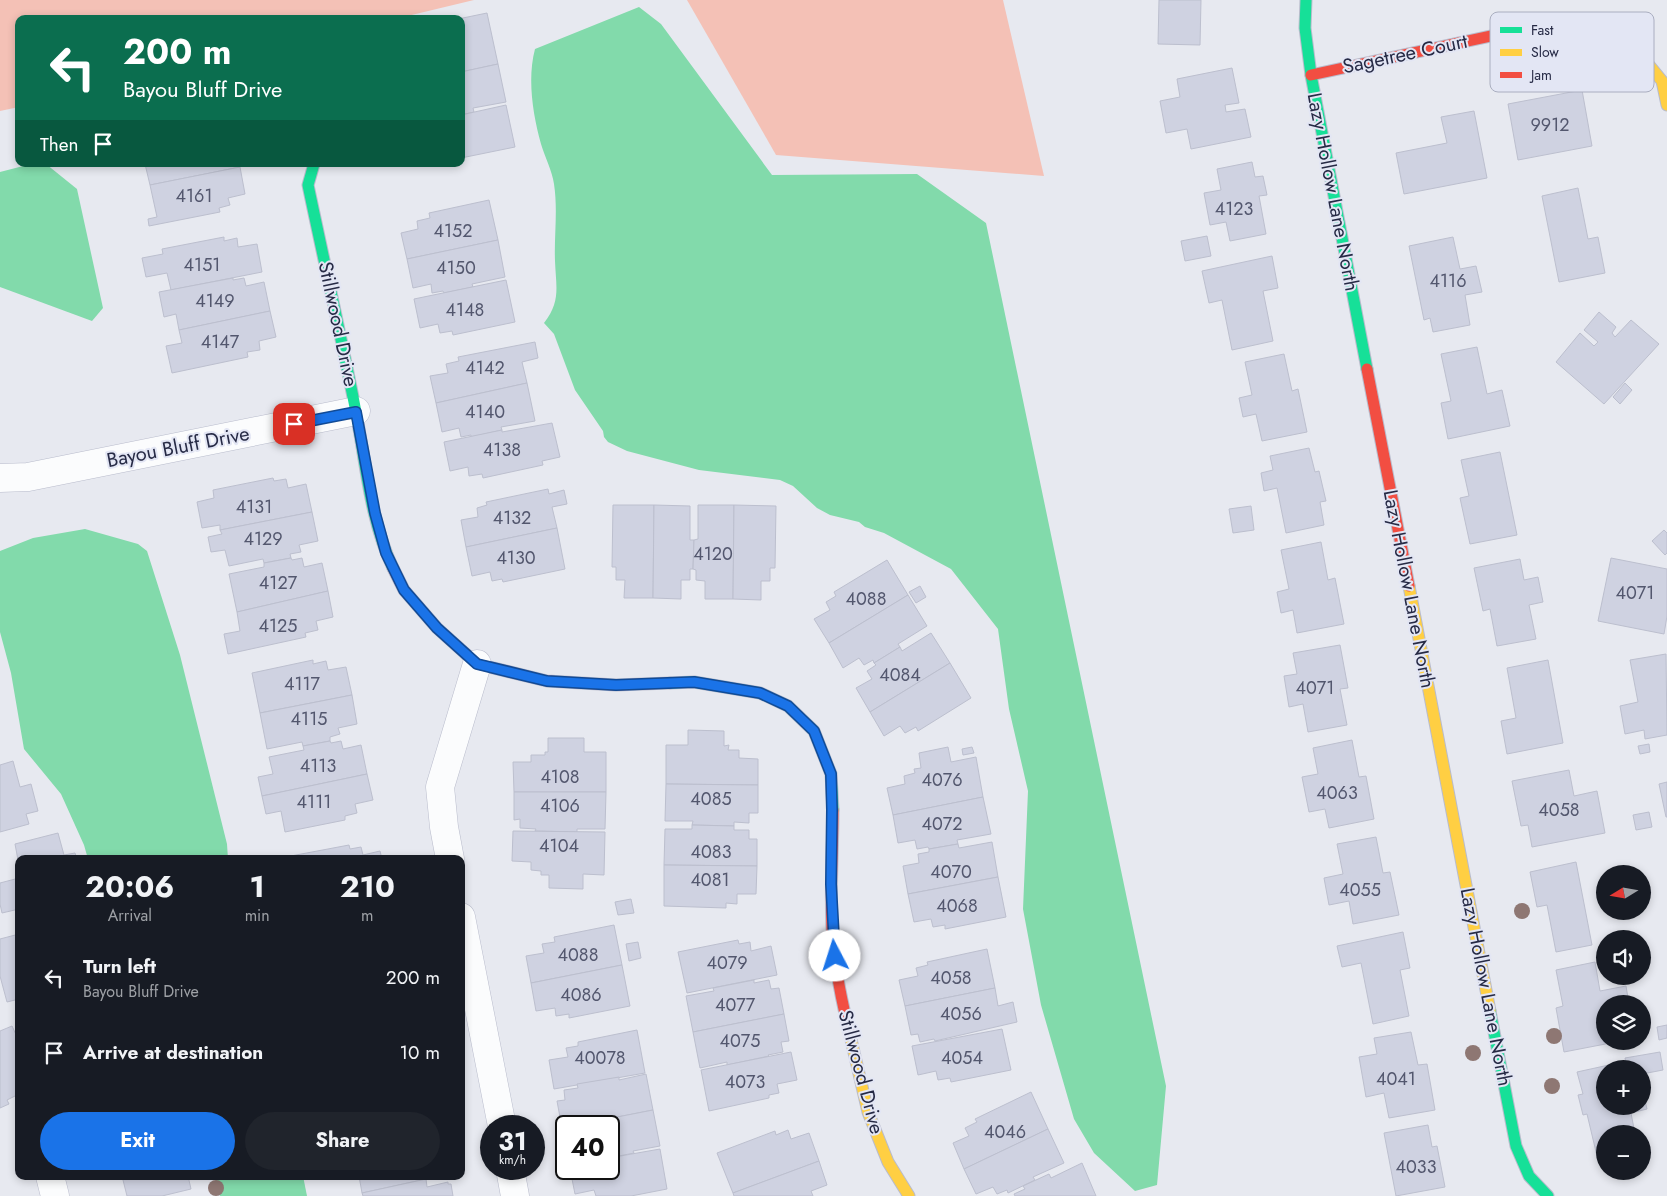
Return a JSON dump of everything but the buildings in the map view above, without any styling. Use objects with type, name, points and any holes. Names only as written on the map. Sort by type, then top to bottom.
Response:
[{"type":"street","name":"Lazy Hollow Lane North","points":[[1306,0],[1305,28],[1311,75],[1516,1146],[1529,1176],[1548,1196]]},
{"type":"street","name":"Sagetree Court","points":[[1311,75],[1490,36]]},
{"type":"street","name":"Sagetree Court","points":[[1654,71],[1662,81],[1667,105]]},
{"type":"street","name":"Stillwood Drive","points":[[313,167],[308,185],[356,412],[375,513],[386,553],[404,590],[437,628],[477,664],[547,681],[616,685],[694,682],[760,693],[788,706],[814,731],[831,774],[831,884],[833,943],[838,983],[868,1112],[888,1162],[909,1196]]},
{"type":"street","name":"Bayou Bluff Drive","points":[[0,478],[28,477],[356,412]]},
{"type":"street","points":[[449,855],[440,788],[477,664]]},
{"type":"street","points":[[465,937],[500,1115]]},
{"type":"street","points":[[51,1180],[55,1196]]},
{"type":"street","points":[[512,1180],[515,1196]]},
{"type":"shaded area","points":[[0,0],[474,0],[412,15],[15,15],[15,108],[0,111]]},
{"type":"shaded area","points":[[687,0],[1003,0],[1044,176],[776,155]]},
{"type":"shaded area","points":[[639,7],[661,24],[772,175],[917,174],[986,223],[1166,1086],[1157,1185],[1135,1191],[1094,1153],[1074,1119],[1041,1005],[1023,909],[1028,791],[1009,709],[998,629],[951,569],[884,533],[865,527],[859,522],[830,515],[817,508],[793,486],[780,480],[699,470],[627,451],[608,442],[604,437],[603,431],[575,390],[554,334],[544,323],[553,308],[556,294],[556,203],[553,179],[541,144],[533,109],[531,72],[535,49]]},
{"type":"shaded area","points":[[19,167],[50,167],[77,189],[103,308],[92,321],[0,287],[0,172]]},
{"type":"shaded area","points":[[85,529],[138,544],[147,551],[180,655],[227,844],[228,855],[87,855],[61,794],[24,749],[11,673],[0,632],[0,551],[33,538]]},
{"type":"shaded area","points":[[216,1180],[304,1180],[307,1196],[220,1196]]},
{"type":"traffic: fast","points":[[1306,0],[1305,28],[1311,75],[1367,369]]},
{"type":"traffic: fast","points":[[313,167],[308,185],[356,412],[374,511],[385,550],[393,568]]},
{"type":"traffic: fast","points":[[670,683],[694,682],[760,693],[788,706],[814,731],[831,774],[833,810]]},
{"type":"traffic: fast","points":[[1490,1011],[1516,1146],[1529,1176],[1548,1196]]},
{"type":"traffic: slow","points":[[1654,71],[1662,81],[1667,105]]},
{"type":"traffic: slow","points":[[1409,586],[1490,1011]]},
{"type":"traffic: slow","points":[[849,1031],[868,1112],[888,1162],[909,1196]]},
{"type":"traffic: jam","points":[[1311,75],[1490,36]]},
{"type":"traffic: jam","points":[[1367,369],[1409,586]]},
{"type":"traffic: jam","points":[[393,568],[404,590],[437,628],[477,664],[547,681],[616,685],[670,683]]},
{"type":"traffic: jam","points":[[833,810],[831,894],[833,944],[849,1031]]},
{"type":"route","points":[[294,424],[356,412],[375,513],[386,553],[404,590],[437,628],[477,664],[547,681],[616,685],[694,682],[760,693],[788,706],[801,718],[814,731],[831,774],[831,884],[835,956]]}]
